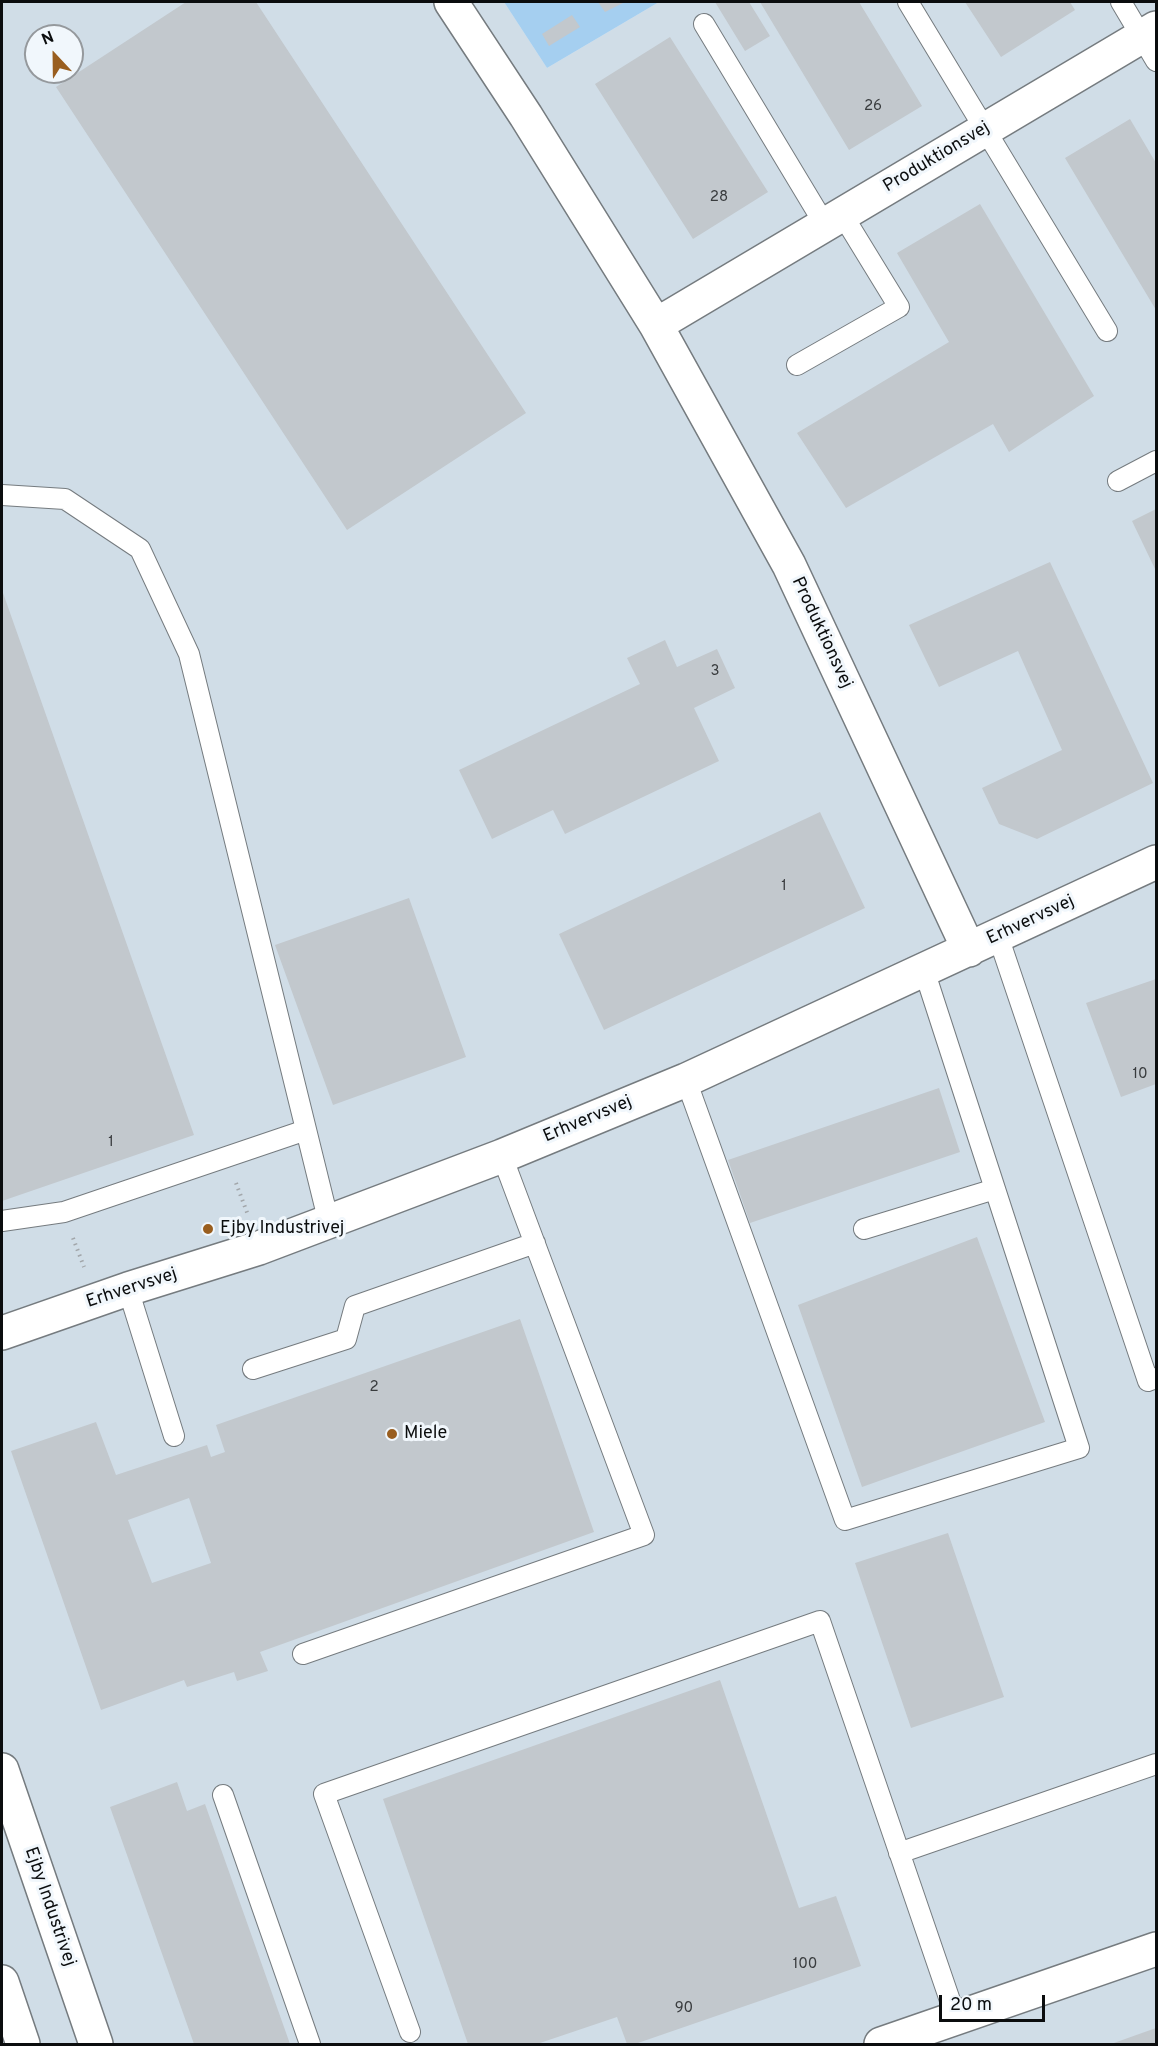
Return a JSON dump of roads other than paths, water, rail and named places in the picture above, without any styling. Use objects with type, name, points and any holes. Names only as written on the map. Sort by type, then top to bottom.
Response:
[{"type":"street","name":"Produktionsvej","points":[[451,2],[526,116],[656,325],[789,565],[969,950]]},
{"type":"street","name":"Produktionsvej","points":[[656,325],[985,129],[1152,42]]},
{"type":"street","name":"Erhvervsvej","points":[[2,1333],[129,1289],[259,1248],[502,1156],[686,1080],[1156,862]]},
{"type":"street","name":"Ejby Industrivej","points":[[2,1770],[96,2044]]},
{"type":"street","points":[[881,2044],[1156,1949]]},
{"type":"street","points":[[2,1982],[23,2044]]},
{"type":"lane","points":[[908,2],[1107,331]]},
{"type":"lane","points":[[1121,2],[1152,42]]},
{"type":"lane","points":[[704,24],[834,219],[899,307],[797,365]]},
{"type":"lane","points":[[1118,481],[1156,461]]},
{"type":"lane","points":[[2,495],[65,499],[140,549],[189,654],[329,1223]]},
{"type":"lane","points":[[998,936],[1148,1381],[1156,1378]]},
{"type":"lane","points":[[686,1080],[845,1520],[1079,1448],[924,970]]},
{"type":"lane","points":[[2,1221],[64,1212],[306,1130]]},
{"type":"lane","points":[[303,1654],[644,1535],[502,1156]]},
{"type":"lane","points":[[864,1229],[995,1189]]},
{"type":"lane","points":[[254,1369],[346,1339],[354,1306],[535,1243]]},
{"type":"lane","points":[[129,1289],[174,1436]]},
{"type":"lane","points":[[410,2032],[324,1794],[820,1622],[956,2018]]},
{"type":"lane","points":[[899,1853],[1156,1764]]},
{"type":"lane","points":[[223,1794],[310,2044]]},
{"type":"place","name":"Ejby Industrivej","points":[[208,1229]]},
{"type":"place","name":"Miele","points":[[392,1434]]}]
